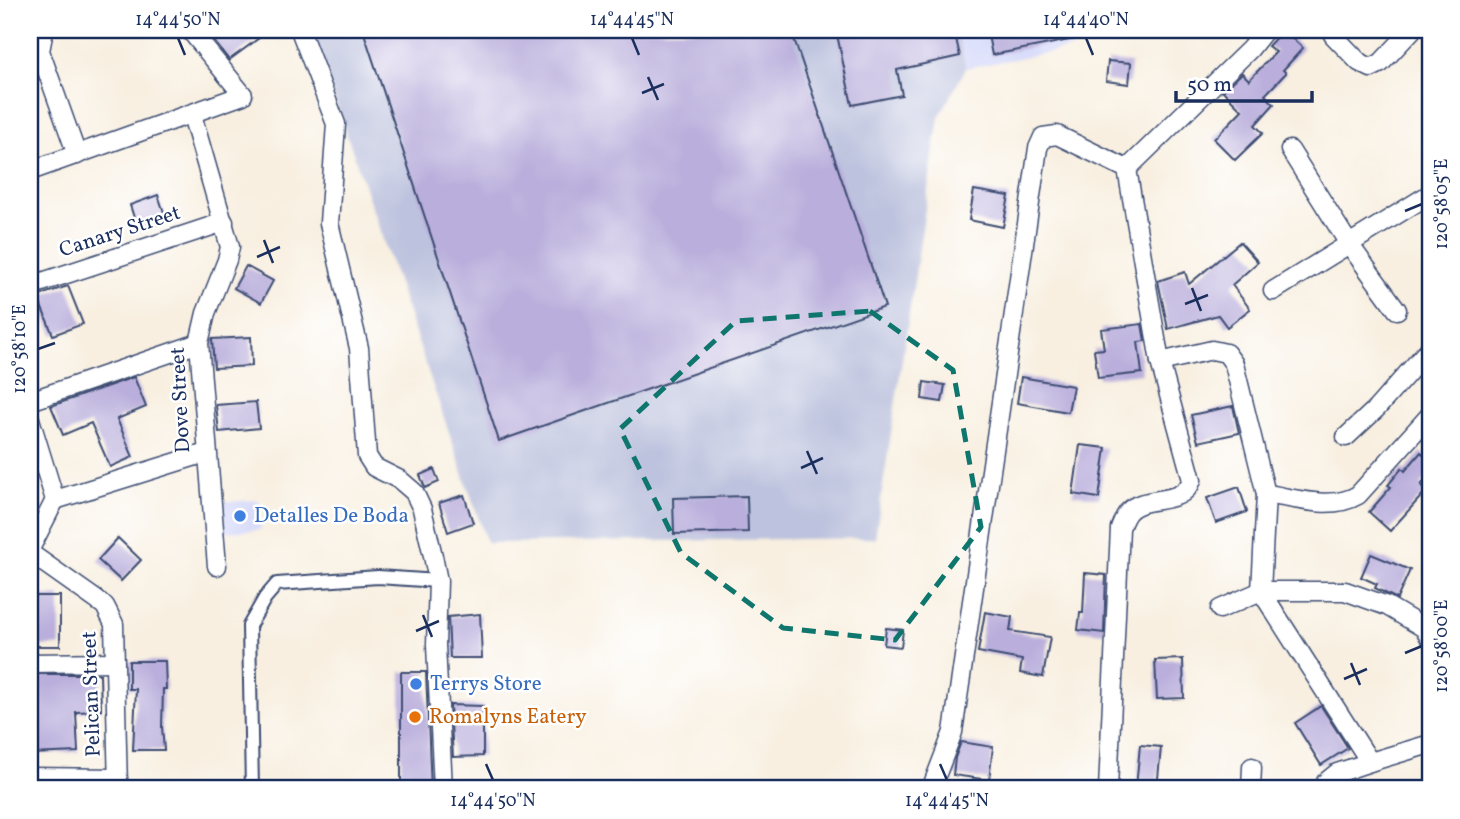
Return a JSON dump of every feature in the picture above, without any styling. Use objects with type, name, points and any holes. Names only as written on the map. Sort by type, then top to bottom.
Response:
[{"type":"street","points":[[44,30],[40,51],[77,155]]},
{"type":"street","points":[[30,171],[243,95],[190,30]]},
{"type":"street","points":[[300,30],[336,124],[330,223],[359,348],[367,456],[374,467],[400,480],[414,492],[422,509],[438,581],[436,645],[443,789]]},
{"type":"street","points":[[1127,169],[1250,49],[1265,30]]},
{"type":"street","points":[[1333,34],[1359,62],[1371,68],[1381,63],[1412,30]]},
{"type":"street","name":"Dove Street","points":[[192,115],[230,247],[205,313],[199,343],[217,566]]},
{"type":"street","points":[[931,789],[953,732],[1038,148],[1043,137],[1058,135],[1127,169]]},
{"type":"street","points":[[1290,149],[1349,243],[1397,310]]},
{"type":"street","points":[[1108,789],[1120,528],[1126,514],[1135,506],[1180,495],[1189,490],[1192,480],[1160,362],[1127,169]]},
{"type":"street","points":[[1273,291],[1430,194]]},
{"type":"street","name":"Canary Street","points":[[30,286],[224,222]]},
{"type":"street","points":[[30,401],[199,343]]},
{"type":"street","points":[[1346,437],[1376,410],[1430,348]]},
{"type":"street","points":[[1160,362],[1212,350],[1226,353],[1234,364],[1266,494],[1261,591],[1370,762]]},
{"type":"street","points":[[1266,494],[1332,503],[1348,501],[1358,495],[1430,415]]},
{"type":"street","points":[[30,419],[55,500],[30,551]]},
{"type":"street","points":[[55,500],[206,453]]},
{"type":"street","name":"Pelican Street","points":[[30,551],[105,606],[114,625],[118,783]]},
{"type":"street","points":[[252,789],[249,626],[265,598],[277,584],[379,577],[438,581]]},
{"type":"street","points":[[1220,609],[1261,591],[1345,591],[1387,606],[1424,628],[1430,638]]},
{"type":"street","points":[[30,663],[115,662]]},
{"type":"street","points":[[1326,789],[1326,782],[1337,773],[1430,744]]},
{"type":"street","points":[[1251,789],[1252,767]]},
{"type":"street","points":[[30,776],[118,783]]},
{"type":"highlighted area","points":[[870,311],[953,370],[981,527],[895,640],[783,628],[681,553],[620,429],[736,321]]},
{"type":"shaded area","points":[[311,30],[957,30],[966,68],[939,117],[875,538],[487,543]]},
{"type":"shaded area","points":[[957,30],[1170,30],[966,68]]},
{"type":"shaded area","name":"Detalles De Boda","points":[[259,500],[261,530],[220,532],[218,502]]},
{"type":"building","points":[[221,30],[270,30],[229,60],[211,37]]},
{"type":"building","points":[[363,30],[791,30],[885,307],[499,441]]},
{"type":"building","points":[[836,30],[954,30],[960,56],[897,70],[902,95],[852,105]]},
{"type":"building","points":[[987,30],[1084,30],[1085,37],[992,55]]},
{"type":"building","points":[[1283,30],[1303,48],[1283,70],[1286,73],[1265,95],[1274,104],[1255,125],[1263,133],[1235,160],[1214,139],[1242,110],[1223,91],[1242,73],[1249,80],[1276,52],[1268,46]]},
{"type":"building","points":[[1108,61],[1131,63],[1129,84],[1106,81]]},
{"type":"building","points":[[974,190],[1009,196],[1003,227],[969,220]]},
{"type":"building","points":[[158,195],[167,221],[138,230],[130,205]]},
{"type":"building","points":[[1240,242],[1258,262],[1232,285],[1250,309],[1227,327],[1218,315],[1168,329],[1158,281],[1185,272],[1189,284]]},
{"type":"building","points":[[246,266],[273,281],[261,303],[234,288]]},
{"type":"building","points":[[68,286],[83,324],[53,335],[37,296]]},
{"type":"building","points":[[1142,324],[1145,341],[1138,342],[1142,373],[1098,378],[1094,350],[1104,349],[1101,329]]},
{"type":"building","points":[[251,337],[252,366],[214,368],[212,339]]},
{"type":"building","points":[[134,377],[146,407],[117,419],[133,457],[110,467],[91,423],[63,435],[51,406]]},
{"type":"building","points":[[1021,377],[1073,386],[1068,412],[1017,403]]},
{"type":"building","points":[[924,382],[945,385],[942,402],[922,399]]},
{"type":"building","points":[[256,402],[259,428],[219,432],[216,405]]},
{"type":"building","points":[[1233,406],[1239,433],[1198,442],[1191,415]]},
{"type":"building","points":[[1080,445],[1106,448],[1099,498],[1073,494]]},
{"type":"building","points":[[1421,452],[1430,461],[1430,473],[1421,485],[1427,490],[1390,531],[1369,512],[1391,487],[1388,485],[1402,468],[1405,471]]},
{"type":"building","points":[[434,469],[439,482],[425,488],[420,475]]},
{"type":"building","points":[[1239,487],[1247,512],[1216,523],[1207,498]]},
{"type":"building","points":[[464,495],[473,523],[448,532],[439,503]]},
{"type":"building","points":[[747,496],[748,532],[674,534],[673,498]]},
{"type":"building","points":[[118,538],[141,560],[121,581],[98,560]]},
{"type":"building","points":[[1371,554],[1410,570],[1397,599],[1375,588],[1377,584],[1361,577]]},
{"type":"building","points":[[1085,573],[1106,575],[1104,633],[1078,630],[1080,613],[1083,613]]},
{"type":"building","points":[[30,596],[60,596],[60,646],[30,646]]},
{"type":"building","points":[[985,612],[1012,617],[1010,631],[1050,637],[1043,677],[1020,673],[1022,660],[978,652]]},
{"type":"building","points":[[480,614],[482,658],[450,658],[448,617]]},
{"type":"building","points":[[886,628],[903,630],[901,647],[884,645]]},
{"type":"building","points":[[1183,659],[1184,698],[1157,699],[1155,660]]},
{"type":"building","points":[[129,661],[165,661],[166,689],[163,689],[162,727],[164,750],[133,750],[136,689],[129,689]]},
{"type":"building","points":[[401,672],[426,672],[431,789],[401,789]]},
{"type":"building","points":[[31,674],[100,674],[101,711],[76,712],[78,752],[30,754]]},
{"type":"building","points":[[450,705],[483,706],[483,756],[453,757]]},
{"type":"building","points":[[1321,706],[1348,748],[1321,765],[1295,723]]},
{"type":"building","points":[[961,742],[993,747],[989,780],[953,775]]},
{"type":"building","points":[[1140,745],[1161,747],[1157,789],[1136,787]]},
{"type":"place","name":"Detalles De Boda","points":[[240,516]]},
{"type":"place","name":"Terrys Store","points":[[416,684]]},
{"type":"place","name":"Romalyns Eatery","points":[[415,717]]}]
